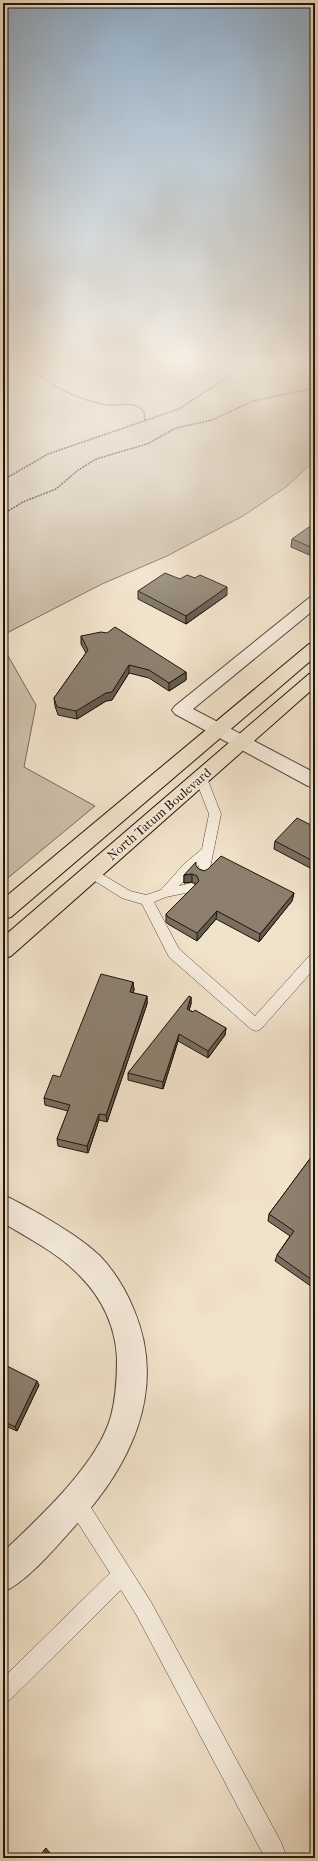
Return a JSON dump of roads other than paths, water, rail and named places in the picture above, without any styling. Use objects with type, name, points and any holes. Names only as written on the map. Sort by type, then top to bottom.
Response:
[{"type":"main road","name":"North Tatum Boulevard","points":[[3,950],[201,778],[228,736],[315,648]]},
{"type":"main road","name":"North Tatum Boulevard","points":[[3,910],[228,736],[315,678]]},
{"type":"street","points":[[315,601],[181,710],[315,781]]},
{"type":"street","points":[[3,1208],[65,1245],[91,1267],[116,1299],[129,1333],[134,1368],[132,1396],[111,1456],[85,1492],[57,1523],[3,1574]]},
{"type":"lane","points":[[201,778],[215,814],[203,873]]},
{"type":"lane","points":[[165,893],[188,867],[208,851]]},
{"type":"lane","points":[[91,874],[126,895],[146,900],[165,893],[191,888]]},
{"type":"lane","points":[[146,900],[174,953],[256,1025],[315,959]]},
{"type":"lane","points":[[76,1502],[144,1609],[274,1850],[276,1858]]},
{"type":"lane","points":[[3,1693],[122,1575]]}]
